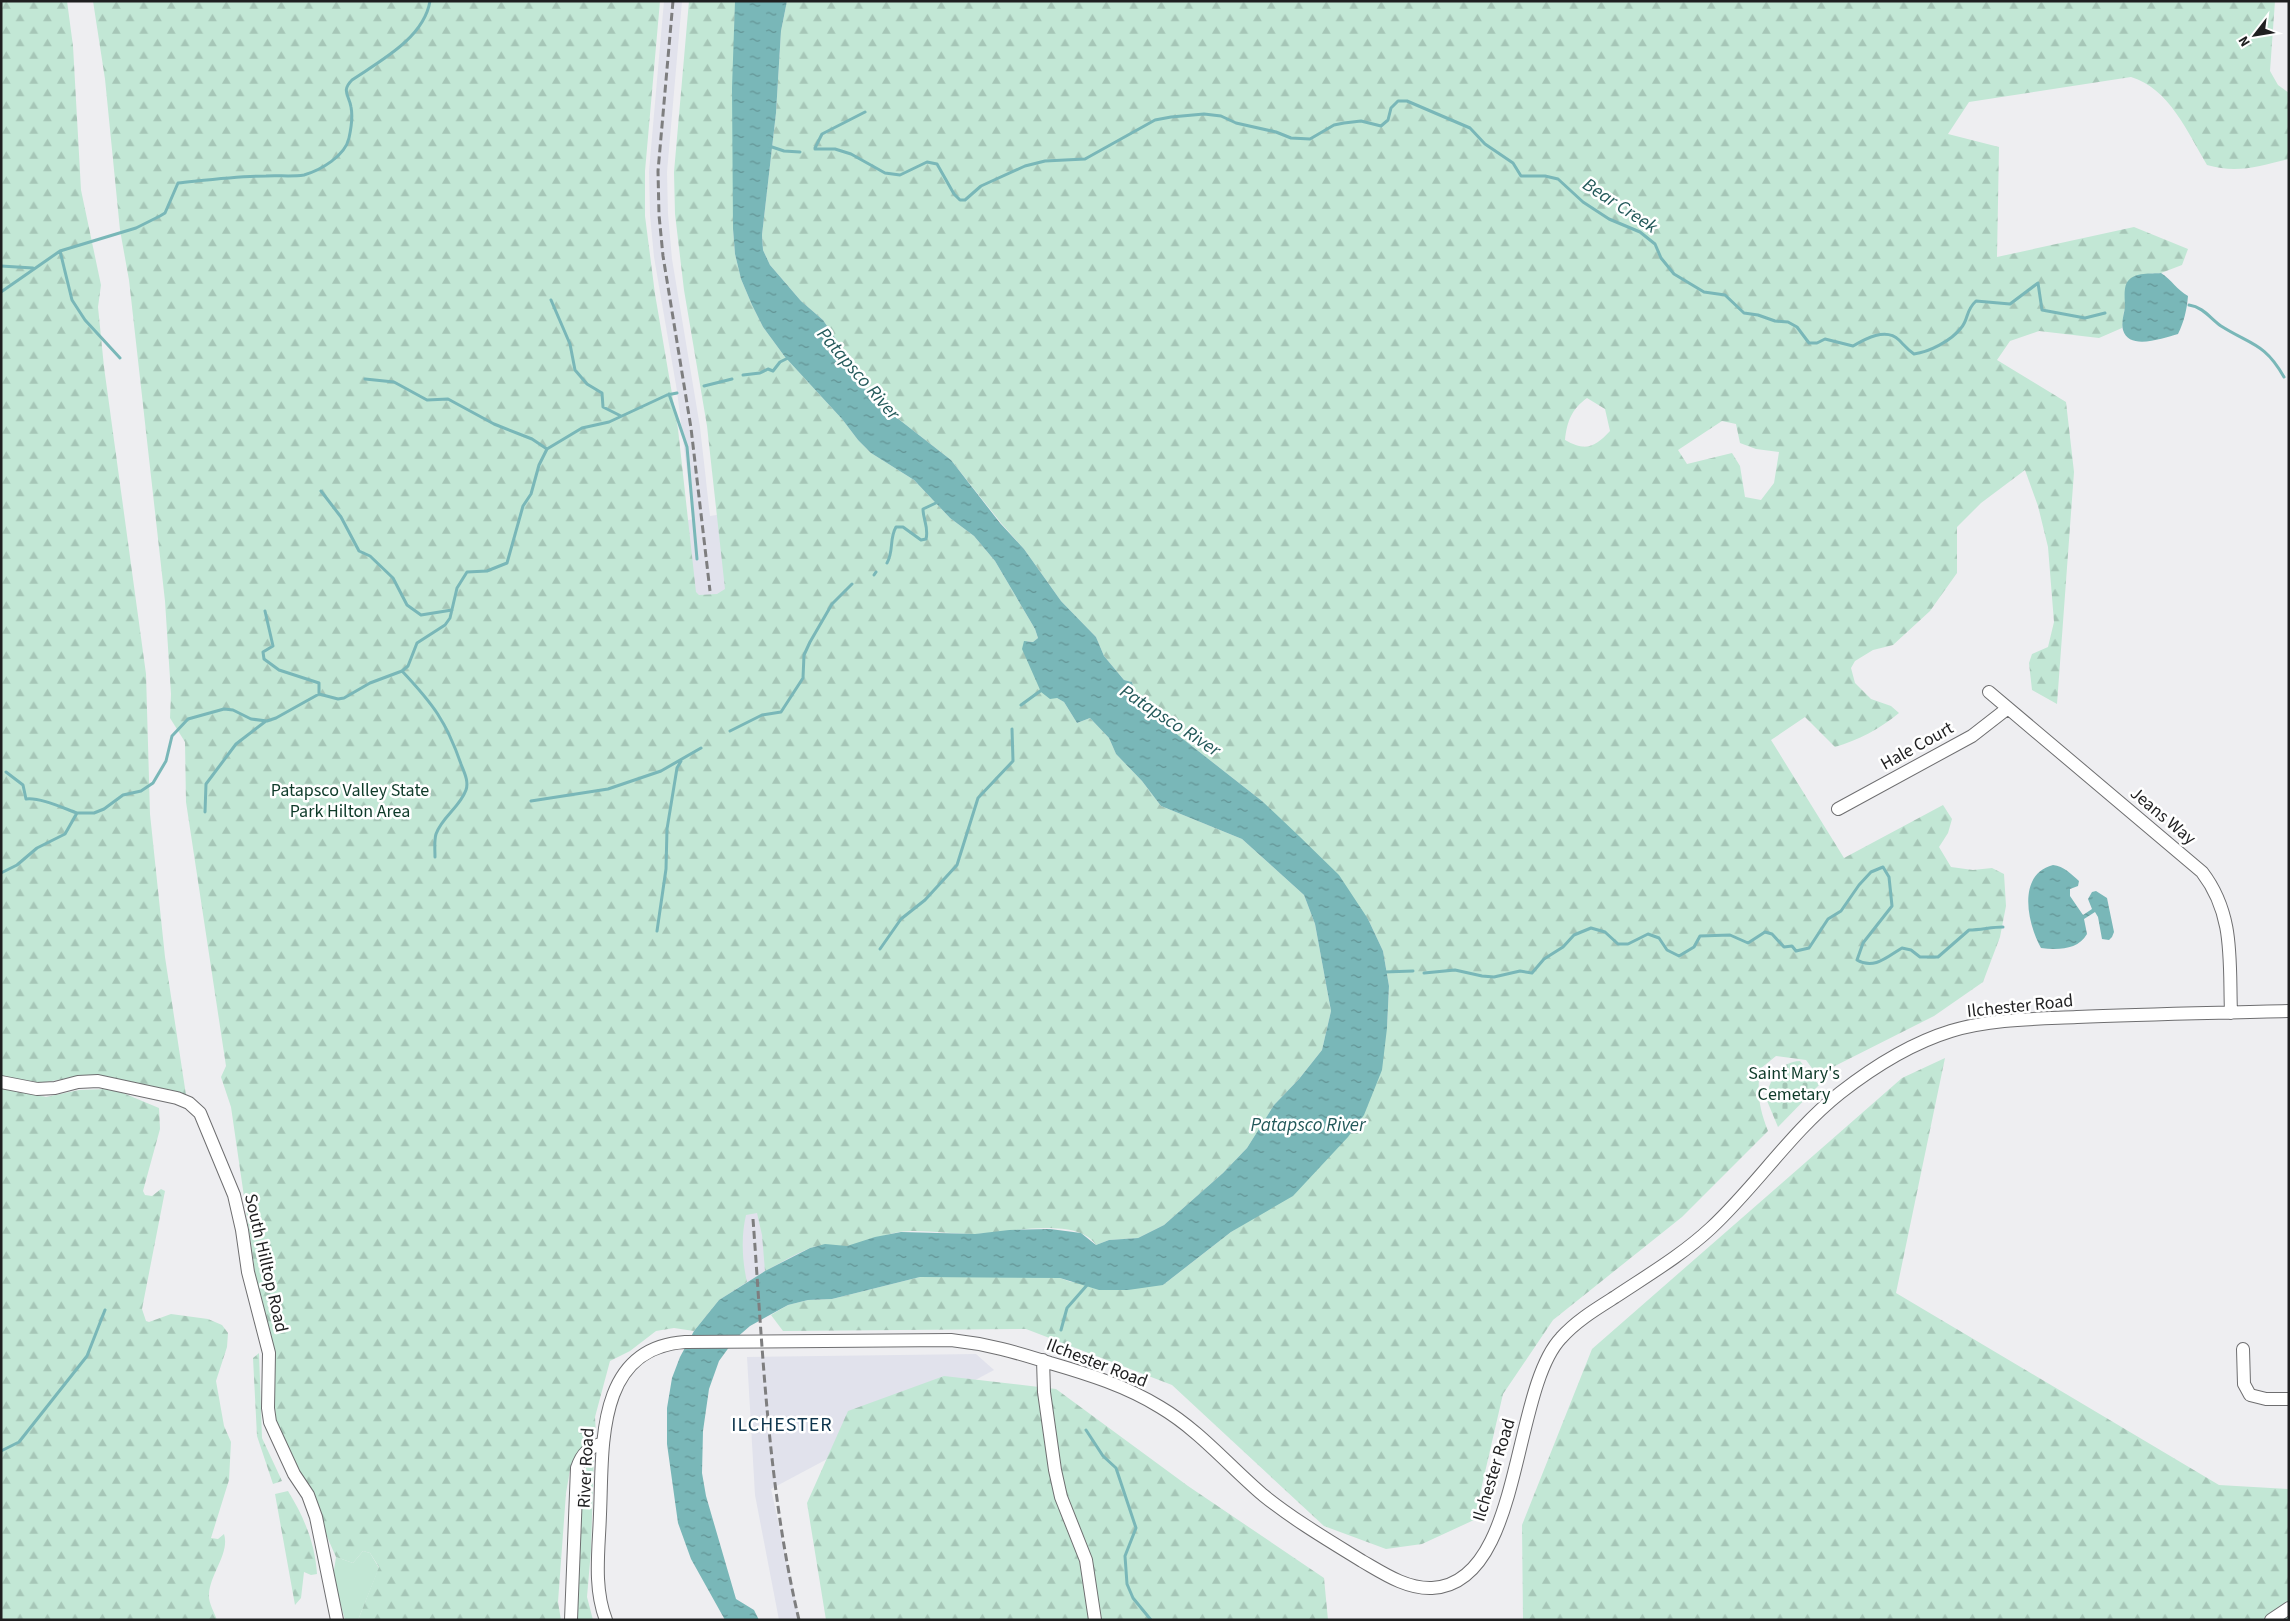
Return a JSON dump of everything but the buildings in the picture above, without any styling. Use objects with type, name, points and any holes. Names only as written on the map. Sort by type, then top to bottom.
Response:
[{"type":"street","name":"Jeans Way","points":[[1989,692],[2202,872],[2210,883],[2225,913],[2228,933],[2231,1013]]},
{"type":"street","name":"Hale Court","points":[[1838,809],[1972,736],[2008,708]]},
{"type":"street","name":"Ilchester Road","points":[[665,1344],[750,1341],[951,1340],[984,1343],[1042,1360],[1130,1390],[1163,1408],[1188,1427],[1285,1512],[1385,1575],[1423,1588],[1451,1585],[1465,1577],[1477,1564],[1490,1544],[1504,1508],[1541,1371],[1557,1341],[1588,1315],[1665,1264],[1710,1229],[1814,1116],[1841,1092],[1875,1069],[1923,1042],[1950,1032],[1981,1024],[2014,1020],[2108,1016],[2289,1011]]},
{"type":"street","name":"South Hilltop Road","points":[[1,1082],[37,1089],[55,1088],[78,1082],[98,1081],[177,1098],[189,1103],[200,1114],[234,1195],[242,1230],[248,1272],[269,1353],[268,1408],[270,1422],[294,1474],[308,1496],[316,1517],[337,1620]]},
{"type":"street","name":"River Road","points":[[606,1620],[599,1594],[598,1579],[605,1424],[610,1405],[624,1374],[632,1363],[646,1352],[665,1344]]},
{"type":"street","points":[[2243,1349],[2244,1384],[2250,1395],[2266,1399],[2289,1399]]},
{"type":"street","points":[[1042,1360],[1044,1392],[1055,1470],[1061,1497],[1086,1560],[1095,1620]]},
{"type":"street","points":[[571,1620],[577,1468],[581,1456],[587,1450],[603,1443]]},
{"type":"street","points":[[2271,1620],[2289,1608]]},
{"type":"shaded area","points":[[664,1],[682,1],[667,172],[668,214],[672,259],[700,427],[710,516],[747,510],[804,1251],[765,1271],[719,1300],[659,527],[693,519],[677,391],[654,257],[650,215],[649,171]]},
{"type":"shaded area","points":[[976,1354],[994,1370],[771,1489],[800,1620],[779,1620],[755,1495],[747,1357]]},
{"type":"green space","points":[[1,1],[67,1],[73,46],[81,190],[101,285],[98,307],[104,367],[146,674],[150,814],[165,957],[186,1095],[171,1090],[85,1075],[41,1083],[1,1076]]},
{"type":"green space","name":"Patapsco Valley State Park Hilton Area","points":[[93,1],[660,1],[645,171],[645,216],[655,294],[678,429],[696,592],[699,595],[717,594],[725,589],[707,426],[684,290],[675,214],[674,172],[689,1],[735,1],[733,229],[735,254],[741,279],[763,327],[785,357],[842,419],[858,440],[871,453],[914,480],[950,518],[974,536],[995,561],[1035,629],[1038,638],[1033,642],[1027,641],[1057,698],[1064,702],[1077,723],[1090,718],[1109,738],[1116,754],[1142,781],[1161,806],[1242,839],[1304,895],[1315,924],[1331,1011],[1322,1050],[1299,1079],[1274,1105],[1247,1148],[1223,1173],[1164,1225],[1138,1238],[1109,1240],[1096,1245],[1086,1236],[1056,1228],[972,1234],[899,1232],[853,1245],[810,1248],[765,1271],[762,1235],[757,1213],[746,1215],[743,1231],[743,1248],[747,1282],[719,1300],[694,1331],[674,1328],[656,1331],[630,1351],[610,1361],[595,1417],[596,1434],[578,1452],[570,1470],[566,1493],[558,1602],[561,1620],[358,1620],[379,1567],[370,1553],[363,1551],[353,1563],[336,1557],[276,1421],[273,1381],[275,1354],[257,1286],[231,1107],[221,1077],[226,1066],[186,802],[185,742],[170,718],[171,694],[165,601],[129,280],[120,230],[105,79]]},
{"type":"green space","points":[[787,1],[2275,1],[2270,71],[2278,85],[2289,93],[2289,159],[2238,169],[2218,168],[2207,165],[2185,126],[2167,101],[2144,83],[2131,77],[1969,102],[1948,134],[1999,147],[1997,257],[2134,227],[2188,249],[2182,265],[2161,273],[2147,274],[2124,311],[2122,328],[2099,338],[2039,331],[2010,341],[1997,360],[2066,402],[2074,472],[2057,704],[2032,690],[2029,663],[2032,654],[2048,647],[2054,622],[2048,547],[2038,506],[2025,470],[1981,503],[1957,527],[1957,573],[1930,611],[1893,645],[1873,650],[1855,661],[1851,668],[1855,683],[1871,699],[1891,706],[1899,713],[1869,733],[1835,747],[1805,717],[1771,740],[1844,858],[1943,805],[1952,819],[1948,833],[1939,847],[1951,867],[1973,870],[1992,868],[2004,874],[2006,906],[2000,937],[1983,982],[1934,1016],[1817,1075],[1806,1060],[1776,1056],[1760,1069],[1760,1101],[1768,1131],[1682,1217],[1553,1320],[1503,1394],[1474,1520],[1422,1544],[1386,1549],[1324,1526],[1172,1385],[1026,1329],[783,1331],[771,1315],[788,1305],[808,1300],[832,1299],[920,1277],[1027,1276],[1060,1278],[1071,1282],[1163,1285],[1231,1232],[1261,1213],[1387,1028],[1389,986],[1383,951],[1368,919],[1262,801],[1146,710],[1135,694],[1132,682],[1124,680],[1104,656],[1096,637],[1061,601],[1024,549],[951,460],[874,400],[823,320],[801,301],[770,265],[763,250],[762,235],[776,113],[781,31]],"holes":[[[1587,398],[1605,409],[1610,431],[1600,441],[1585,447],[1565,440],[1571,416]],[[1722,421],[1736,424],[1740,443],[1756,449],[1779,452],[1774,483],[1761,500],[1745,497],[1740,466],[1732,453],[1687,464],[1678,450]]]},
{"type":"green space","points":[[1945,1058],[1896,1293],[2219,1485],[2289,1489],[2289,1620],[1523,1620],[1522,1525],[1592,1349],[1902,1078]]},
{"type":"green space","name":"Saint Mary's Cemetary","points":[[1800,1061],[1819,1085],[1778,1127],[1765,1096],[1770,1084],[1782,1068],[1787,1064]]},
{"type":"green space","points":[[1,1088],[46,1097],[79,1090],[107,1089],[123,1093],[159,1108],[160,1129],[143,1191],[145,1195],[152,1196],[161,1189],[165,1191],[142,1309],[146,1321],[149,1322],[171,1314],[208,1319],[222,1325],[228,1333],[227,1347],[216,1381],[224,1426],[231,1442],[229,1480],[211,1538],[218,1539],[224,1534],[225,1541],[209,1594],[210,1604],[217,1620],[1,1620]]},
{"type":"green space","points":[[259,1353],[262,1438],[282,1481],[273,1484],[257,1436],[253,1358]]},
{"type":"green space","points":[[944,1376],[1056,1389],[1188,1486],[1324,1578],[1328,1620],[826,1620],[807,1503],[848,1411]]},
{"type":"green space","points":[[594,1453],[591,1550],[587,1597],[593,1620],[575,1620],[581,1477]]},
{"type":"green space","points":[[288,1491],[308,1531],[314,1552],[317,1574],[311,1575],[304,1572],[301,1598],[295,1605],[275,1494]]},
{"type":"green space","points":[[363,1551],[370,1553],[379,1568],[358,1620],[345,1620],[333,1577],[336,1557],[353,1563]]},
{"type":"water","name":"Patapsco River","points":[[735,1],[787,1],[781,31],[776,113],[762,235],[763,250],[770,265],[801,301],[823,320],[874,400],[951,460],[1000,523],[1024,549],[1061,601],[1096,637],[1104,656],[1124,680],[1132,682],[1135,694],[1146,710],[1262,801],[1339,875],[1368,919],[1383,951],[1389,986],[1382,1070],[1364,1115],[1348,1137],[1293,1196],[1231,1232],[1163,1285],[1128,1290],[1099,1290],[1060,1278],[920,1277],[832,1299],[808,1300],[788,1305],[750,1326],[735,1339],[719,1361],[709,1389],[703,1431],[702,1473],[706,1496],[736,1599],[754,1610],[759,1620],[725,1620],[691,1559],[678,1523],[667,1444],[667,1408],[672,1378],[680,1357],[694,1331],[719,1300],[765,1271],[810,1248],[825,1244],[847,1246],[875,1237],[901,1232],[975,1234],[1009,1230],[1050,1229],[1081,1233],[1096,1245],[1109,1240],[1138,1238],[1164,1225],[1223,1173],[1247,1148],[1274,1105],[1299,1079],[1322,1050],[1331,1011],[1315,924],[1304,895],[1242,839],[1161,806],[1142,781],[1116,754],[1109,738],[1090,718],[1077,723],[1064,702],[1057,698],[1050,699],[1041,692],[1022,649],[1024,641],[1033,642],[1038,638],[1035,629],[995,561],[974,536],[950,518],[914,480],[871,453],[858,440],[842,419],[785,357],[763,327],[741,279],[735,254],[733,229],[732,88]]},
{"type":"water","points":[[2161,273],[2188,296],[2185,315],[2178,334],[2156,340],[2139,342],[2132,340],[2126,336],[2122,327],[2126,284],[2135,276]]},
{"type":"water","points":[[2053,865],[2064,869],[2079,881],[2078,886],[2070,889],[2070,896],[2083,915],[2092,909],[2088,899],[2092,892],[2096,891],[2107,898],[2114,932],[2109,940],[2102,939],[2098,917],[2095,912],[2084,919],[2087,934],[2078,943],[2061,949],[2041,948],[2032,926],[2028,901],[2034,878],[2042,870]]},
{"type":"waterway","points":[[1,292],[60,251],[136,228],[165,213],[178,183],[222,178],[294,176],[318,170],[343,151],[347,145],[352,115],[346,90],[347,87],[352,80],[387,56],[410,37],[426,14],[430,1]]},
{"type":"waterway","name":"Bear Creek","points":[[815,149],[835,149],[851,154],[885,173],[900,175],[927,162],[937,164],[954,194],[960,200],[965,200],[981,186],[1025,166],[1045,161],[1085,159],[1155,120],[1204,114],[1221,116],[1236,123],[1276,132],[1291,138],[1310,139],[1334,125],[1344,123],[1361,121],[1381,126],[1388,120],[1391,108],[1398,101],[1407,101],[1470,128],[1485,144],[1513,163],[1521,176],[1545,176],[1558,179],[1583,202],[1609,219],[1640,232],[1655,244],[1661,258],[1674,274],[1704,292],[1725,295],[1744,313],[1758,315],[1775,321],[1788,322],[1797,327],[1809,343],[1817,343],[1825,339],[1853,346],[1863,340],[1888,334],[1894,336],[1914,354],[1920,353],[1939,345],[1957,333],[1963,325],[1970,308],[1976,301],[2010,304],[2038,283],[2042,310],[2085,318],[2105,313]]},
{"type":"waterway","points":[[815,148],[822,134],[865,112]]},
{"type":"waterway","points":[[769,146],[784,151],[800,152]]},
{"type":"waterway","points":[[60,251],[72,300],[85,320],[120,358]]},
{"type":"waterway","points":[[1,266],[33,268]]},
{"type":"waterway","points":[[551,300],[570,344],[575,370],[587,384],[602,393],[603,407],[621,416]]},
{"type":"waterway","points":[[2189,305],[2202,310],[2221,326],[2264,351],[2284,377]]},
{"type":"waterway","points":[[743,375],[760,373],[768,369],[773,371],[780,362],[788,358]]},
{"type":"waterway","points":[[365,379],[394,382],[427,400],[448,399],[494,424],[532,439],[547,449]]},
{"type":"waterway","points":[[704,386],[732,379]]},
{"type":"waterway","points":[[1,873],[17,865],[37,848],[65,834],[77,813],[94,813],[104,809],[123,795],[141,791],[153,783],[166,761],[172,736],[188,719],[224,709],[233,710],[251,719],[267,721],[319,694],[338,699],[344,698],[370,683],[402,671],[408,666],[417,643],[445,625],[450,618],[457,588],[467,572],[487,571],[507,563],[523,506],[531,494],[539,465],[547,449],[582,428],[609,422],[667,395],[677,393]]},
{"type":"waterway","points":[[669,394],[687,447],[697,559]]},
{"type":"waterway","points":[[321,491],[341,517],[359,551],[370,556],[393,578],[407,605],[421,615],[452,610]]},
{"type":"waterway","points":[[887,563],[896,527],[903,527],[921,540],[926,539],[927,531],[923,509],[938,502]]},
{"type":"waterway","points":[[730,731],[762,715],[781,712],[803,678],[804,655],[810,642],[832,604],[852,584]]},
{"type":"waterway","points":[[265,611],[273,646],[263,652],[264,659],[279,670],[319,683],[319,694]]},
{"type":"waterway","points":[[402,671],[422,693],[444,724],[467,780],[467,787],[463,796],[442,822],[436,834],[435,857]]},
{"type":"waterway","points":[[1021,705],[1043,689]]},
{"type":"waterway","points":[[205,812],[206,784],[236,744],[266,721]]},
{"type":"waterway","points":[[880,949],[901,919],[925,900],[957,865],[978,798],[1013,761],[1012,729]]},
{"type":"waterway","points":[[531,801],[608,789],[661,771],[701,748]]},
{"type":"waterway","points":[[657,931],[666,869],[667,829],[677,768],[681,761]]},
{"type":"waterway","points":[[6,772],[23,785],[26,799],[44,801],[77,813]]},
{"type":"waterway","points":[[1424,973],[1455,970],[1494,977],[1520,971],[1532,973],[1544,959],[1563,947],[1574,935],[1591,928],[1605,932],[1618,944],[1628,944],[1648,934],[1659,938],[1667,950],[1679,956],[1694,947],[1700,936],[1730,935],[1748,943],[1765,932],[1772,934],[1784,947],[1792,946],[1796,951],[1809,948],[1828,919],[1841,911],[1859,885],[1871,872],[1883,867],[1889,877],[1892,906],[1863,943],[1857,960],[1863,963],[1875,963],[1902,948],[1911,950],[1920,957],[1938,957],[1969,930],[2003,927]]},
{"type":"waterway","points":[[1384,972],[1413,971]]},
{"type":"waterway","points":[[1061,1330],[1067,1308],[1088,1284]]},
{"type":"waterway","points":[[1,1451],[19,1442],[87,1356],[105,1310]]},
{"type":"waterway","points":[[1086,1430],[1103,1456],[1116,1468],[1136,1528],[1125,1556],[1127,1584],[1133,1598],[1151,1620]]},
{"type":"railway","points":[[673,1],[658,171],[659,215],[663,256],[691,428],[710,591]]},
{"type":"railway","points":[[753,1219],[773,1471],[780,1521],[799,1620]]},
{"type":"district","name":"ILCHESTER","points":[[782,1425]]}]
